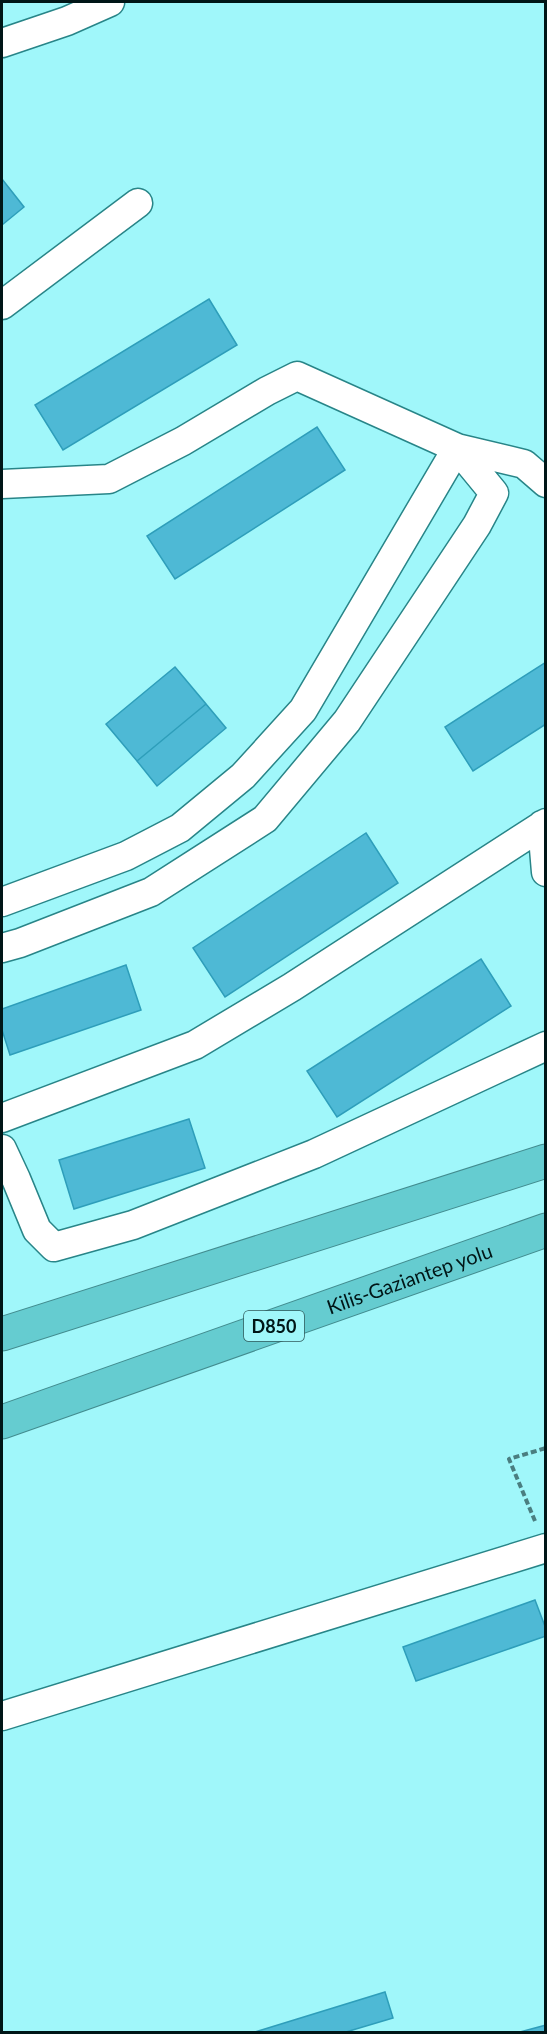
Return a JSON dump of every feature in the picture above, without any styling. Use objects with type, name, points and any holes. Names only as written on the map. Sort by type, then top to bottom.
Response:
[{"type":"highway","points":[[2,1334],[546,1161]]},
{"type":"highway","name":"Kilis-Gaziantep yolu","points":[[2,1422],[546,1230]]},
{"type":"street","points":[[2,43],[67,21],[110,2]]},
{"type":"street","points":[[2,306],[138,202]]},
{"type":"street","points":[[2,484],[110,479],[183,441],[267,391],[297,376],[457,448],[524,464],[546,483]]},
{"type":"street","points":[[2,903],[126,856],[180,828],[243,776],[303,710],[457,448]]},
{"type":"street","points":[[2,948],[151,892],[265,819],[347,721],[477,525],[494,493],[457,448]]},
{"type":"street","points":[[544,824],[546,872]]},
{"type":"street","points":[[2,1118],[195,1045],[292,987],[544,824]]},
{"type":"street","points":[[2,1149],[38,1230],[54,1246],[133,1225],[314,1154],[546,1046]]},
{"type":"street","points":[[2,1716],[541,1537]]},
{"type":"path","points":[[541,1537],[509,1459],[546,1448]]},
{"type":"building","points":[[2,179],[24,207],[2,225]]},
{"type":"building","points":[[209,299],[237,345],[63,450],[35,405]]},
{"type":"building","points":[[317,427],[345,470],[175,579],[147,536]]},
{"type":"building","points":[[546,662],[546,724],[473,771],[445,727]]},
{"type":"building","points":[[175,667],[206,704],[137,761],[106,724]]},
{"type":"building","points":[[206,704],[226,728],[157,786],[137,761]]},
{"type":"building","points":[[366,833],[398,883],[225,997],[193,948]]},
{"type":"building","points":[[481,959],[511,1006],[337,1117],[307,1071]]},
{"type":"building","points":[[126,965],[141,1010],[10,1055],[2,1030],[2,1009]]},
{"type":"building","points":[[189,1119],[205,1168],[74,1209],[59,1160]]},
{"type":"building","points":[[535,1600],[546,1629],[546,1636],[416,1681],[403,1647]]},
{"type":"building","points":[[385,1992],[393,2018],[346,2032],[255,2032]]},
{"type":"building","points":[[546,2025],[546,2032],[520,2032]]}]
